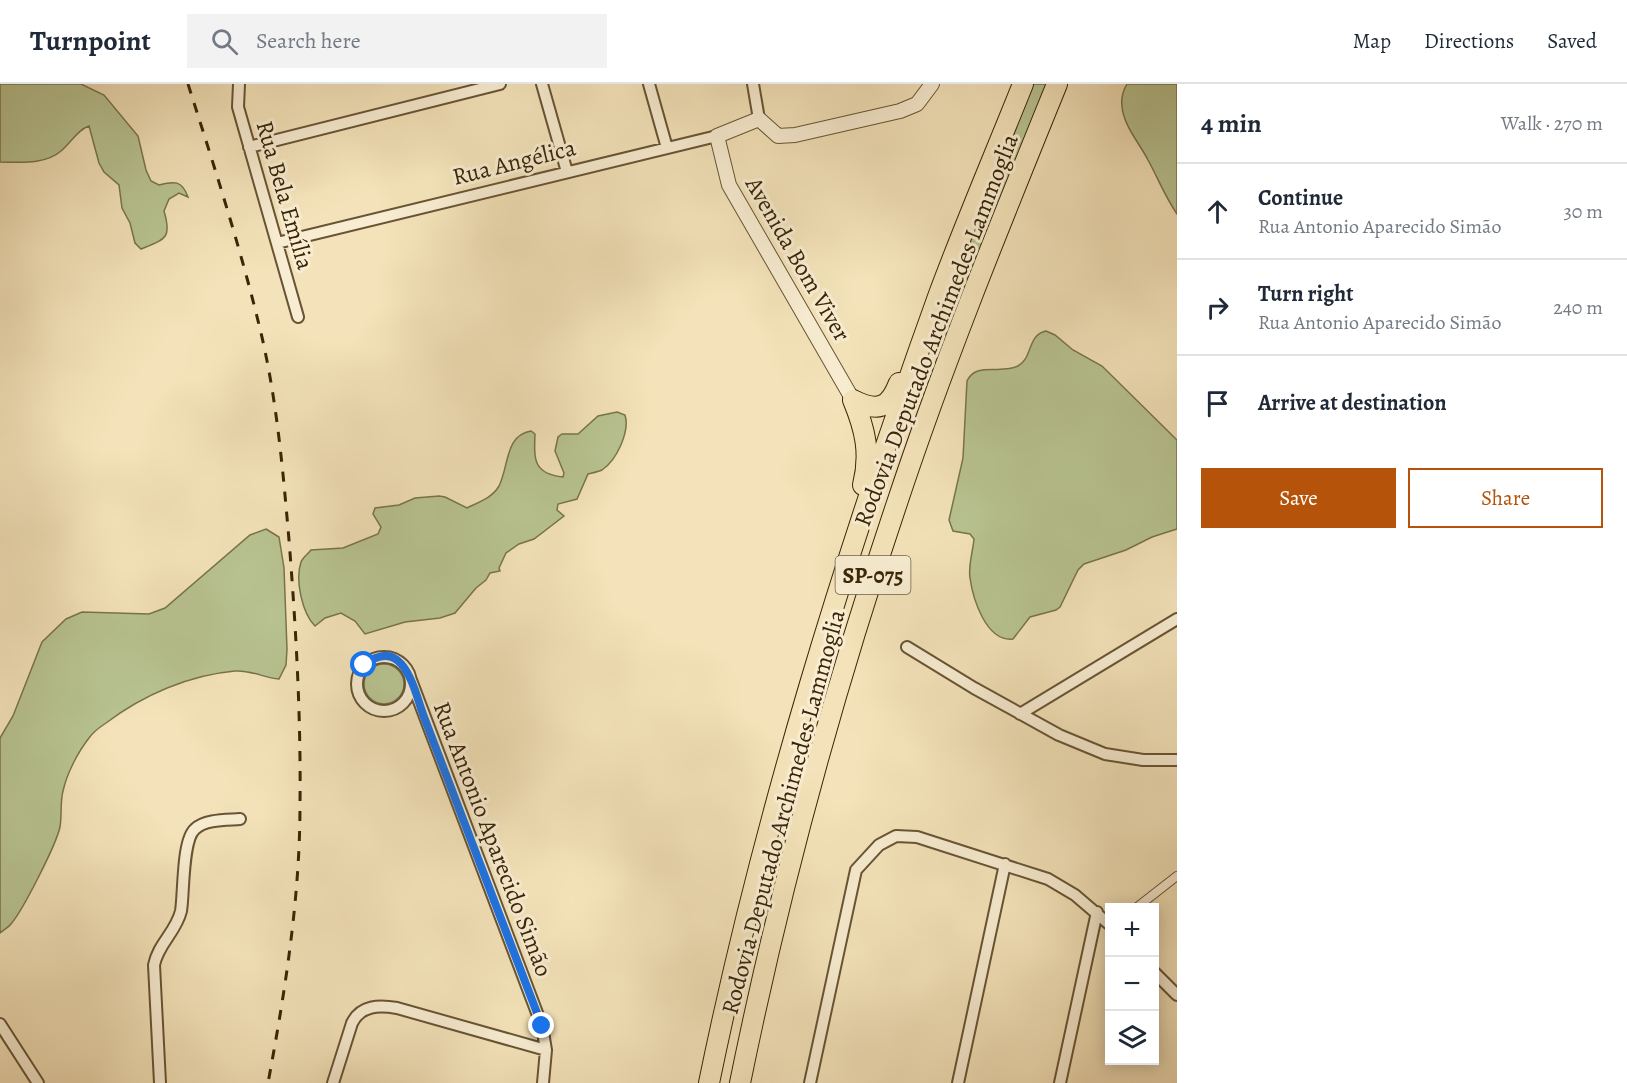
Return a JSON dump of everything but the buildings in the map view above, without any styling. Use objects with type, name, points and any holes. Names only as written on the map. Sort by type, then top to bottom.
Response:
[{"type":"highway","name":"Rodovia Deputado Archimedes Lammoglia","points":[[709,1083],[770,826],[789,755],[842,583],[898,411],[940,292],[1023,84]]},
{"type":"highway","name":"Rodovia Deputado Archimedes Lammoglia","points":[[740,1083],[768,952],[815,771],[878,561],[944,371],[1058,84]]},
{"type":"highway","points":[[853,400],[867,407],[887,404],[926,315],[940,292]]},
{"type":"highway","points":[[842,583],[848,543],[868,458],[862,424],[853,400]]},
{"type":"street","name":"Rua Bela Emília","points":[[238,84],[238,107],[298,317]]},
{"type":"street","points":[[249,147],[500,84]]},
{"type":"street","points":[[543,84],[567,172]]},
{"type":"street","points":[[649,84],[667,148]]},
{"type":"street","points":[[753,84],[759,119],[778,136],[795,135],[900,111],[917,104],[932,84]]},
{"type":"street","name":"Rua Angélica","points":[[276,243],[667,148],[717,135],[759,119]]},
{"type":"street","name":"Avenida Bom Viver","points":[[717,135],[729,184],[853,400]]},
{"type":"street","points":[[1020,714],[1177,619]]},
{"type":"street","points":[[907,647],[1059,735],[1105,754],[1143,760],[1177,760]]},
{"type":"street","name":"Rua Antonio Aparecido Simão","points":[[411,680],[411,689],[403,704],[386,711],[368,706],[357,691],[358,673],[371,660],[388,657],[404,664],[411,680],[542,1026],[546,1050],[543,1083]]},
{"type":"street","points":[[403,704],[424,717]]},
{"type":"street","points":[[160,1083],[154,964],[156,953],[176,927],[181,911],[183,872],[190,838],[194,829],[202,825],[240,819]]},
{"type":"street","points":[[810,1083],[856,870],[879,845],[896,836],[917,837],[1005,864],[1048,879],[1075,895],[1105,920]]},
{"type":"street","points":[[958,1083],[1005,864]]},
{"type":"street","points":[[1142,903],[1177,876]]},
{"type":"street","points":[[1060,1083],[1097,912]]},
{"type":"street","points":[[1159,976],[1177,995]]},
{"type":"street","points":[[333,1083],[356,1015],[361,1011],[376,1007],[397,1008],[546,1050]]},
{"type":"street","points":[[0,1024],[38,1083]]},
{"type":"green space","points":[[0,84],[81,84],[104,95],[138,136],[151,181],[159,185],[177,183],[186,191],[188,197],[179,193],[169,199],[164,211],[167,227],[165,236],[156,243],[141,249],[135,243],[130,223],[122,208],[119,185],[104,172],[99,163],[89,126],[61,151],[47,159],[32,162],[0,162]]},
{"type":"green space","points":[[1029,84],[1051,84],[956,325],[937,318]]},
{"type":"green space","points":[[1127,84],[1177,84],[1177,214],[1125,120],[1122,101]]},
{"type":"green space","points":[[1046,331],[1055,335],[1073,350],[1102,366],[1177,440],[1177,529],[1084,564],[1078,570],[1060,607],[1030,617],[1013,639],[1004,638],[995,634],[988,627],[974,597],[970,564],[974,539],[970,534],[953,531],[949,520],[963,458],[967,381],[976,371],[1018,366],[1026,358],[1036,337]]},
{"type":"green space","points":[[617,412],[625,415],[626,429],[613,459],[602,470],[588,474],[577,499],[558,504],[557,510],[564,516],[534,539],[519,544],[506,553],[499,568],[500,571],[490,573],[455,613],[440,618],[405,622],[365,634],[355,621],[341,613],[325,618],[315,626],[310,620],[303,605],[299,587],[299,569],[301,562],[311,550],[343,548],[378,534],[381,527],[373,514],[375,508],[399,505],[415,498],[439,496],[467,508],[485,499],[499,486],[509,452],[516,438],[531,431],[535,434],[537,464],[546,473],[563,477],[564,473],[555,451],[558,437],[562,434],[578,434],[598,416]]},
{"type":"green space","points":[[266,529],[279,537],[284,568],[287,649],[286,665],[279,679],[241,671],[201,677],[151,695],[120,713],[95,732],[81,750],[67,777],[62,795],[60,827],[46,862],[16,917],[0,933],[0,738],[13,716],[42,642],[66,619],[82,612],[149,614],[165,608],[250,535]]},
{"type":"green space","points":[[384,664],[398,670],[404,684],[398,698],[384,704],[370,698],[364,684],[370,670]]},
{"type":"railway","points":[[188,84],[236,239],[267,359],[282,462],[289,540],[299,706],[299,840],[290,945],[268,1083]]},
{"type":"route","points":[[364,665],[379,657],[388,657],[404,664],[408,672],[542,1026]]}]
